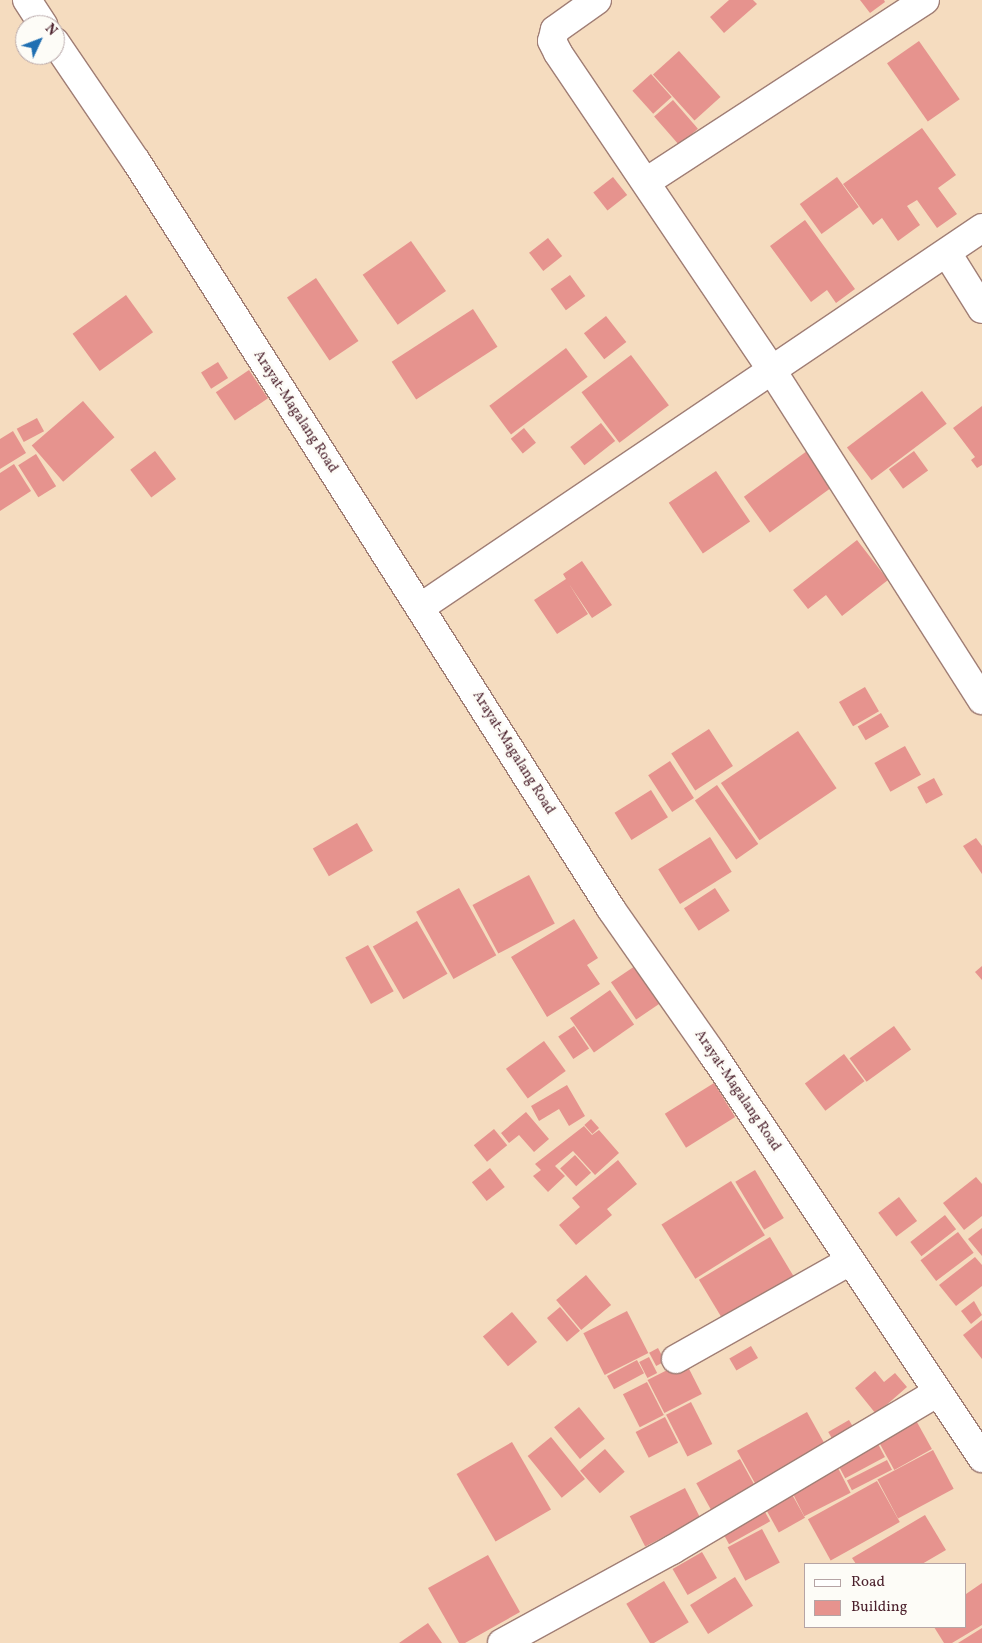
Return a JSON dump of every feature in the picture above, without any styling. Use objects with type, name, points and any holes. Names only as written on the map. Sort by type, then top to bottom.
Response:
[{"type":"street","points":[[26,0],[37,15]]},
{"type":"street","points":[[597,0],[567,19],[555,30],[552,41],[773,372],[982,700]]},
{"type":"street","points":[[646,182],[925,0]]},
{"type":"street","name":"Arayat-Magalang Road","points":[[65,57],[136,162],[421,607],[611,909],[712,1053],[936,1392],[982,1458]]},
{"type":"street","points":[[421,607],[773,372],[982,228]]},
{"type":"street","points":[[947,253],[982,309]]},
{"type":"street","points":[[676,1359],[850,1261]]},
{"type":"street","points":[[502,1643],[672,1550],[936,1392]]},
{"type":"building","points":[[729,0],[753,0],[757,4],[724,33],[710,17]]},
{"type":"building","points":[[860,0],[884,0],[885,2],[870,13]]},
{"type":"building","points":[[919,41],[960,99],[928,122],[887,63]]},
{"type":"building","points":[[679,51],[720,97],[694,120],[653,74]]},
{"type":"building","points":[[651,74],[672,97],[653,114],[632,91]]},
{"type":"building","points":[[673,100],[698,129],[679,145],[654,116]]},
{"type":"building","points":[[922,128],[956,175],[938,188],[957,214],[937,228],[917,200],[907,206],[920,225],[898,241],[882,218],[873,225],[843,184]]},
{"type":"building","points":[[613,177],[627,195],[607,211],[593,192]]},
{"type":"building","points":[[837,177],[859,207],[822,234],[800,204]]},
{"type":"building","points":[[805,220],[855,289],[836,303],[827,290],[811,302],[770,246]]},
{"type":"building","points":[[548,238],[562,256],[543,271],[529,253]]},
{"type":"building","points":[[411,241],[446,291],[398,325],[363,275]]},
{"type":"building","points":[[570,275],[585,296],[566,310],[551,289]]},
{"type":"building","points":[[316,278],[358,341],[329,361],[287,298]]},
{"type":"building","points":[[126,295],[153,332],[100,371],[73,334]]},
{"type":"building","points":[[473,309],[498,347],[416,400],[392,362]]},
{"type":"building","points":[[606,316],[626,342],[604,359],[584,333]]},
{"type":"building","points":[[566,348],[588,377],[511,435],[489,406]]},
{"type":"building","points":[[631,355],[669,405],[619,443],[581,392]]},
{"type":"building","points":[[218,362],[228,378],[211,389],[201,373]]},
{"type":"building","points":[[249,370],[268,398],[235,421],[216,392]]},
{"type":"building","points":[[922,391],[947,424],[872,480],[847,448]]},
{"type":"building","points":[[83,401],[114,437],[63,482],[32,446]]},
{"type":"building","points":[[982,406],[982,465],[977,468],[971,460],[975,457],[953,428]]},
{"type":"building","points":[[37,418],[44,431],[24,442],[17,429]]},
{"type":"building","points":[[601,423],[615,441],[584,465],[570,447]]},
{"type":"building","points":[[524,428],[536,443],[523,453],[511,439]]},
{"type":"building","points":[[13,431],[26,453],[0,469],[0,439]]},
{"type":"building","points":[[155,451],[176,479],[151,498],[130,470]]},
{"type":"building","points":[[807,451],[833,487],[770,532],[744,497]]},
{"type":"building","points":[[914,451],[928,470],[903,489],[889,469]]},
{"type":"building","points":[[36,454],[56,486],[38,497],[18,465]]},
{"type":"building","points":[[14,464],[31,491],[0,511],[0,473]]},
{"type":"building","points":[[716,471],[750,522],[703,553],[669,503]]},
{"type":"building","points":[[857,540],[888,580],[842,616],[826,595],[808,609],[793,590]]},
{"type":"building","points":[[582,561],[612,605],[592,618],[569,584],[588,614],[557,634],[534,600],[566,579],[563,574]]},
{"type":"building","points":[[865,687],[879,711],[853,726],[839,702]]},
{"type":"building","points":[[881,713],[889,727],[866,740],[858,726]]},
{"type":"building","points":[[709,729],[733,766],[695,790],[671,754]]},
{"type":"building","points":[[798,731],[837,788],[759,840],[721,783]]},
{"type":"building","points":[[905,746],[921,775],[890,792],[874,763]]},
{"type":"building","points":[[670,761],[694,798],[672,812],[648,775]]},
{"type":"building","points":[[934,778],[943,795],[926,804],[917,787]]},
{"type":"building","points":[[717,785],[758,844],[736,859],[695,800]]},
{"type":"building","points":[[651,790],[668,817],[631,840],[615,813]]},
{"type":"building","points":[[357,823],[373,851],[329,876],[313,849]]},
{"type":"building","points":[[710,837],[732,872],[680,904],[658,869]]},
{"type":"building","points":[[976,838],[982,846],[982,874],[963,846]]},
{"type":"building","points":[[529,875],[555,924],[498,954],[472,905]]},
{"type":"building","points":[[459,888],[496,955],[453,979],[416,912]]},
{"type":"building","points":[[715,888],[730,911],[699,931],[684,908]]},
{"type":"building","points":[[574,919],[598,958],[587,965],[600,984],[547,1017],[511,957]]},
{"type":"building","points":[[417,921],[448,974],[403,999],[373,946]]},
{"type":"building","points":[[368,945],[394,991],[371,1004],[345,958]]},
{"type":"building","points":[[635,966],[660,1003],[636,1020],[611,982]]},
{"type":"building","points":[[982,966],[982,980],[975,972]]},
{"type":"building","points":[[610,990],[634,1024],[594,1053],[570,1018]]},
{"type":"building","points":[[574,1026],[589,1048],[573,1059],[558,1037]]},
{"type":"building","points":[[894,1026],[911,1049],[867,1082],[850,1058]]},
{"type":"building","points":[[544,1041],[566,1071],[528,1099],[506,1069]]},
{"type":"building","points":[[844,1054],[864,1081],[825,1111],[805,1083]]},
{"type":"building","points":[[714,1083],[735,1117],[686,1148],[665,1114]]},
{"type":"building","points":[[567,1085],[585,1116],[569,1126],[559,1109],[539,1121],[531,1106]]},
{"type":"building","points":[[526,1112],[549,1139],[534,1152],[519,1135],[509,1143],[501,1133]]},
{"type":"building","points":[[591,1119],[599,1128],[592,1134],[584,1125]]},
{"type":"building","points":[[584,1126],[592,1135],[599,1130],[619,1153],[595,1175],[573,1151],[555,1166],[565,1176],[548,1192],[533,1176],[541,1170],[535,1164]]},
{"type":"building","points":[[494,1129],[507,1145],[487,1162],[474,1145]]},
{"type":"building","points":[[575,1155],[591,1173],[576,1186],[560,1168]]},
{"type":"building","points":[[618,1160],[637,1184],[607,1209],[612,1215],[576,1245],[559,1225],[580,1207],[572,1198]]},
{"type":"building","points":[[490,1168],[505,1187],[487,1201],[472,1182]]},
{"type":"building","points":[[755,1170],[784,1218],[764,1230],[735,1182]]},
{"type":"building","points":[[976,1177],[982,1184],[982,1216],[964,1230],[943,1203]]},
{"type":"building","points":[[731,1181],[765,1235],[695,1279],[661,1224]]},
{"type":"building","points":[[899,1197],[917,1221],[896,1237],[878,1213]]},
{"type":"building","points":[[945,1215],[956,1229],[921,1256],[910,1242]]},
{"type":"building","points":[[982,1228],[982,1256],[968,1239]]},
{"type":"building","points":[[958,1232],[974,1253],[936,1281],[920,1260]]},
{"type":"building","points":[[770,1237],[796,1280],[725,1323],[699,1280]]},
{"type":"building","points":[[975,1257],[982,1265],[982,1286],[956,1306],[939,1285]]},
{"type":"building","points":[[586,1275],[611,1305],[581,1330],[556,1300]]},
{"type":"building","points":[[974,1301],[982,1315],[971,1324],[961,1311]]},
{"type":"building","points":[[560,1307],[580,1331],[567,1342],[547,1318]]},
{"type":"building","points":[[627,1311],[648,1353],[605,1375],[583,1333]]},
{"type":"building","points":[[512,1312],[537,1342],[508,1366],[483,1336]]},
{"type":"building","points":[[982,1320],[982,1359],[963,1335]]},
{"type":"building","points":[[751,1346],[758,1358],[736,1371],[729,1358]]},
{"type":"building","points":[[658,1348],[665,1361],[656,1366],[649,1353]]},
{"type":"building","points":[[649,1357],[657,1373],[647,1378],[639,1362]]},
{"type":"building","points":[[637,1360],[644,1373],[614,1389],[607,1376]]},
{"type":"building","points":[[685,1361],[702,1394],[664,1413],[648,1380]]},
{"type":"building","points":[[875,1371],[884,1382],[895,1373],[907,1387],[876,1414],[855,1388]]},
{"type":"building","points":[[647,1382],[664,1415],[640,1427],[623,1394]]},
{"type":"building","points":[[691,1402],[712,1444],[687,1457],[666,1415]]},
{"type":"building","points":[[579,1407],[605,1439],[580,1459],[554,1427]]},
{"type":"building","points":[[807,1412],[829,1451],[759,1490],[737,1451]]},
{"type":"building","points":[[913,1415],[932,1449],[894,1470],[875,1436]]},
{"type":"building","points":[[665,1417],[678,1443],[649,1458],[636,1432]]},
{"type":"building","points":[[849,1420],[857,1434],[836,1446],[828,1432]]},
{"type":"building","points":[[551,1437],[585,1479],[562,1498],[528,1456]]},
{"type":"building","points":[[512,1442],[551,1510],[496,1542],[457,1474]]},
{"type":"building","points":[[877,1442],[885,1457],[845,1478],[837,1463]]},
{"type":"building","points":[[605,1449],[625,1472],[600,1493],[580,1471]]},
{"type":"building","points":[[933,1450],[954,1489],[898,1518],[877,1480]]},
{"type":"building","points":[[740,1459],[757,1490],[713,1514],[696,1483]]},
{"type":"building","points":[[887,1460],[892,1470],[852,1490],[847,1480]]},
{"type":"building","points":[[837,1466],[851,1493],[804,1516],[791,1490]]},
{"type":"building","points":[[877,1481],[900,1522],[831,1560],[808,1519]]},
{"type":"building","points":[[685,1488],[700,1518],[645,1546],[630,1516]]},
{"type":"building","points":[[789,1489],[805,1518],[779,1532],[763,1504]]},
{"type":"building","points":[[760,1503],[770,1521],[729,1544],[719,1526]]},
{"type":"building","points":[[925,1515],[946,1550],[924,1563],[855,1563],[852,1558]]},
{"type":"building","points":[[762,1529],[780,1563],[745,1581],[728,1547]]},
{"type":"building","points":[[702,1552],[717,1578],[688,1595],[673,1569]]},
{"type":"building","points":[[488,1555],[520,1612],[465,1643],[459,1643],[428,1588]]},
{"type":"building","points":[[735,1577],[753,1606],[708,1634],[690,1605]]},
{"type":"building","points":[[664,1581],[689,1622],[654,1643],[650,1643],[626,1604]]},
{"type":"building","points":[[982,1583],[982,1625],[952,1643],[944,1643],[935,1628],[967,1628],[967,1593]]},
{"type":"building","points":[[428,1623],[442,1643],[399,1643]]},
{"type":"building","points":[[982,1628],[982,1643],[958,1643]]}]
